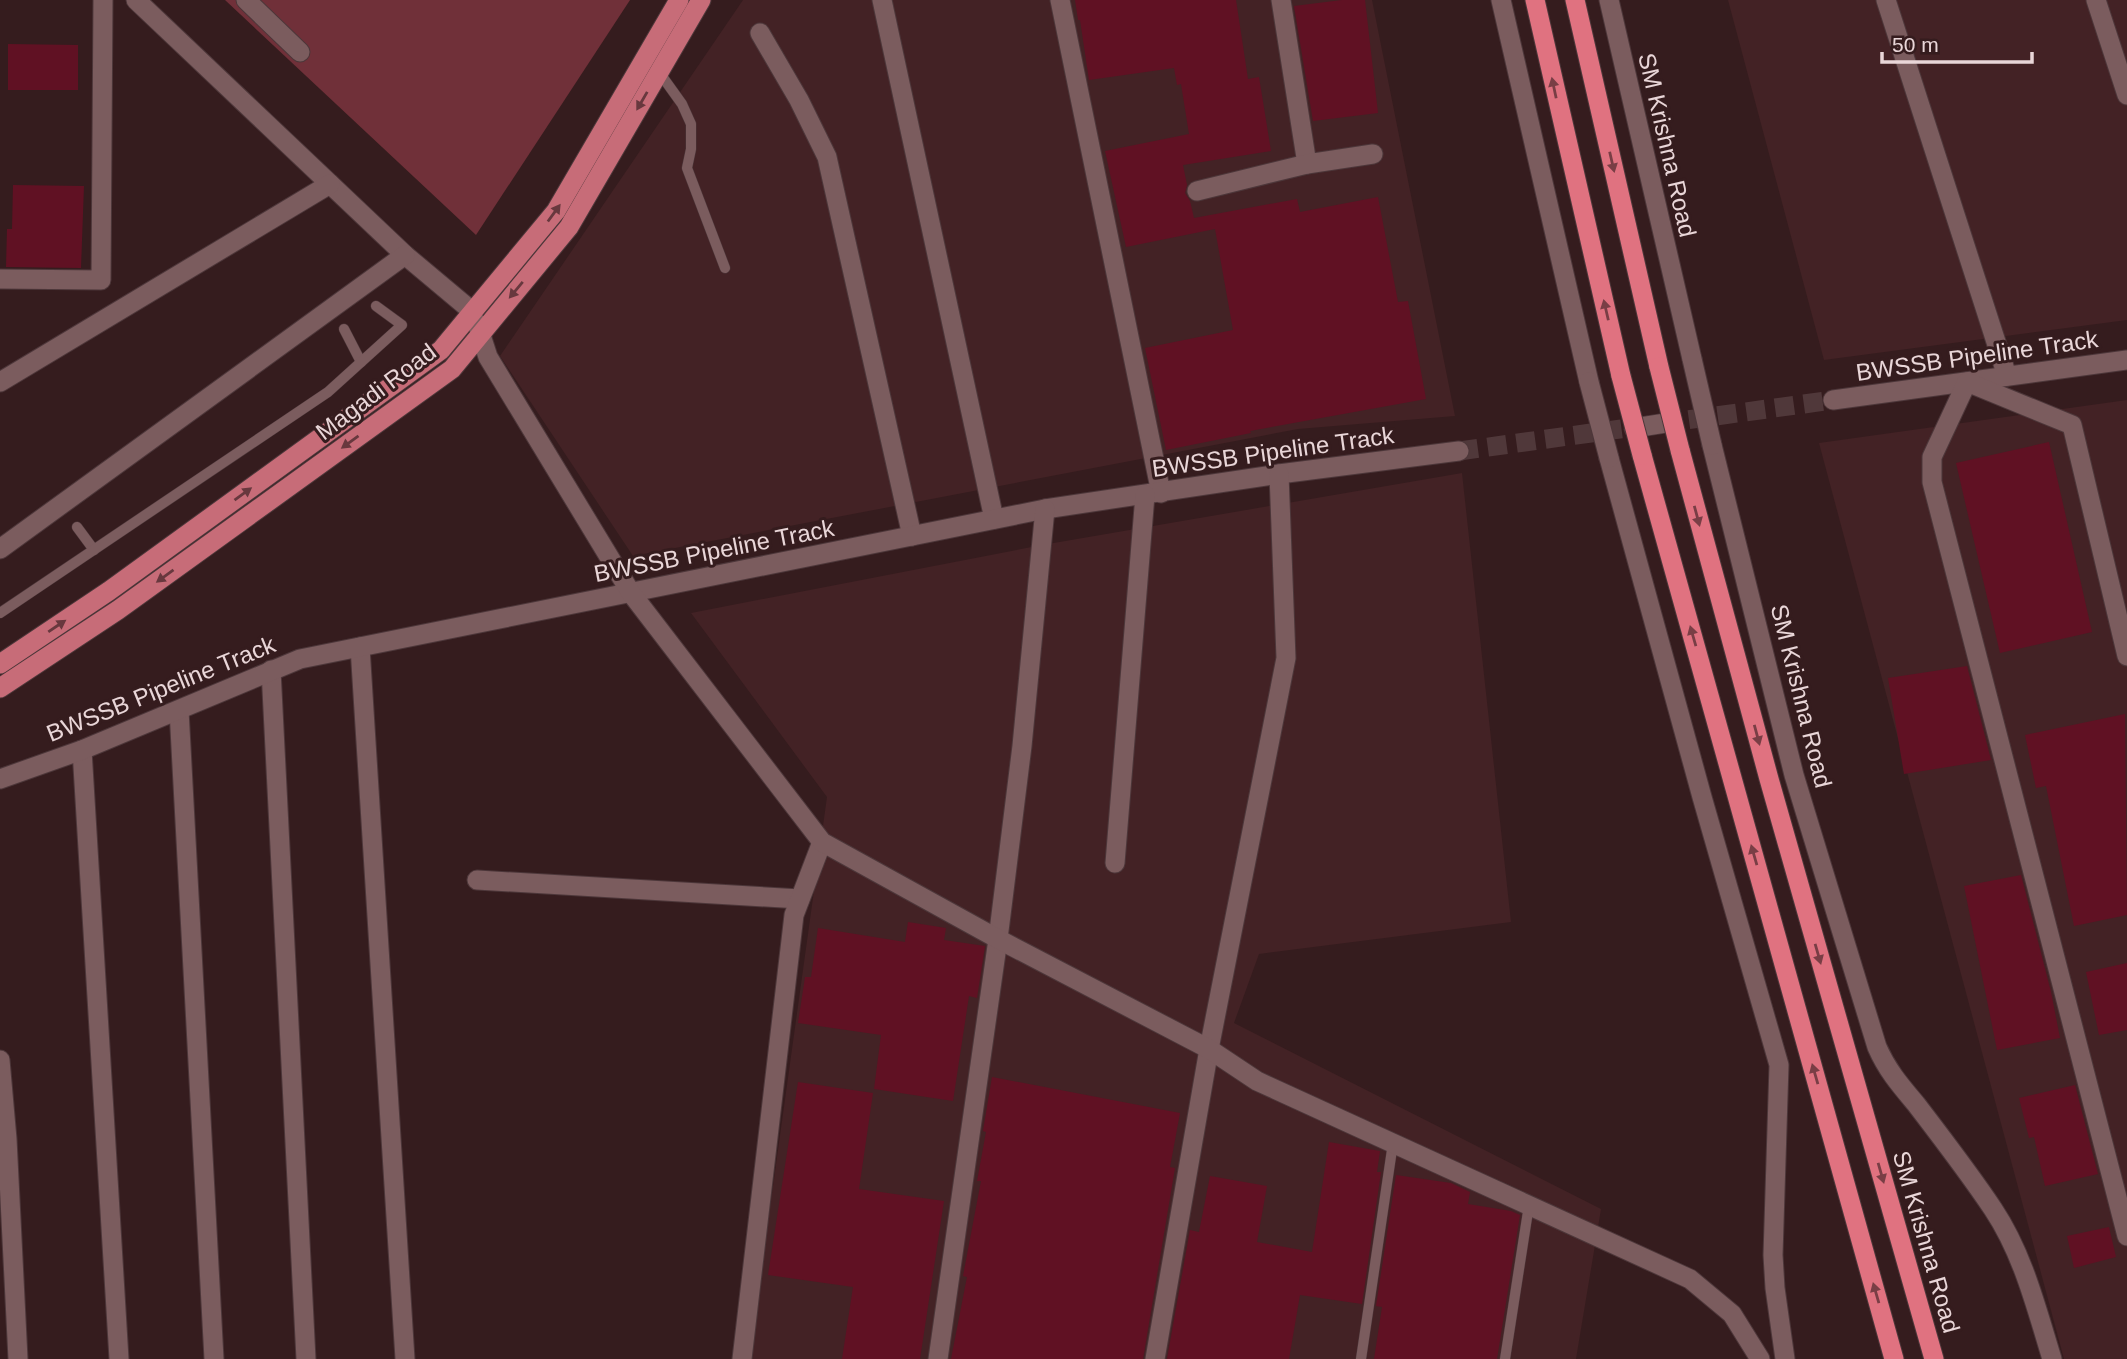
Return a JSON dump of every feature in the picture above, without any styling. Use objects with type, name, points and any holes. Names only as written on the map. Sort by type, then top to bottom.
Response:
[{"type":"highway","points":[[1535,0],[1634,428],[1894,1359]]},
{"type":"highway","name":"SM Krishna Road","points":[[1576,0],[1672,422],[1769,779],[1934,1359]]},
{"type":"main road","name":"Magadi Road","points":[[0,664],[109,591],[441,351],[556,211],[680,0]]},
{"type":"main road","name":"Magadi Road","points":[[0,688],[118,610],[452,369],[569,227],[701,0]]},
{"type":"street","points":[[0,279],[101,280],[103,0]]},
{"type":"street","points":[[136,0],[405,254],[473,312],[488,357],[631,593],[822,842],[998,939],[1209,1049],[1257,1081],[1690,1279],[1732,1314],[1760,1359]]},
{"type":"street","points":[[246,0],[300,52]]},
{"type":"street","points":[[883,0],[994,519]]},
{"type":"street","points":[[1060,0],[1153,494],[1115,863]]},
{"type":"street","points":[[1281,0],[1307,164]]},
{"type":"street","points":[[1501,0],[1589,382],[1702,797],[1779,1065],[1773,1255],[1785,1359]]},
{"type":"street","name":"SM Krishna Road","points":[[1609,0],[1692,359],[1794,775],[1877,1046],[1895,1082],[1914,1102],[1993,1210],[2007,1234],[2022,1264],[2052,1359]]},
{"type":"street","points":[[1886,0],[2007,376]]},
{"type":"street","points":[[2096,0],[2127,95]]},
{"type":"street","points":[[760,33],[799,100],[827,157],[912,536]]},
{"type":"street","points":[[1197,191],[1307,164],[1373,154]]},
{"type":"street","points":[[0,382],[330,184]]},
{"type":"street","points":[[0,549],[405,254]]},
{"type":"street","name":"BWSSB Pipeline Track","points":[[1833,400],[2127,359]]},
{"type":"street","points":[[2127,656],[2072,425],[1967,382],[1931,457],[1931,482],[2127,1236]]},
{"type":"street","points":[[1634,428],[1672,422]]},
{"type":"street","name":"BWSSB Pipeline Track","points":[[0,779],[82,750],[300,659],[1045,509],[1279,474],[1459,451]]},
{"type":"street","points":[[1155,1359],[1209,1049],[1286,658],[1279,474]]},
{"type":"street","points":[[938,1359],[998,939],[1022,746],[1045,509]]},
{"type":"street","points":[[360,647],[405,1359]]},
{"type":"street","points":[[271,670],[306,1359]]},
{"type":"street","points":[[179,710],[214,1359]]},
{"type":"street","points":[[82,750],[119,1359]]},
{"type":"street","points":[[742,1359],[794,915],[822,842]]},
{"type":"street","points":[[477,880],[800,899]]},
{"type":"street","points":[[0,1060],[18,1359]]},
{"type":"lane","points":[[659,72],[682,104],[691,124],[691,149],[687,168],[725,268]]},
{"type":"lane","points":[[0,613],[328,392],[402,325],[376,306]]},
{"type":"lane","points":[[344,329],[361,362]]},
{"type":"lane","points":[[77,527],[93,550]]},
{"type":"lane","points":[[1361,1359],[1394,1143]]},
{"type":"lane","points":[[1505,1359],[1529,1205]]},
{"type":"shaded area","points":[[225,0],[630,0],[476,235]]},
{"type":"shaded area","points":[[743,0],[1372,0],[1455,416],[1298,429],[633,556],[500,356]]},
{"type":"shaded area","points":[[1728,0],[2127,0],[2127,320],[1824,360]]},
{"type":"shaded area","points":[[2127,400],[2127,1359],[2064,1359],[1819,443]]},
{"type":"shaded area","points":[[1462,473],[1511,922],[1259,954],[1234,1023],[1601,1209],[1576,1359],[749,1359],[827,797],[691,613],[1042,545]]},
{"type":"building","points":[[1075,0],[1236,0],[1248,79],[1259,77],[1271,151],[1183,165],[1187,185],[1185,193],[1194,218],[1297,199],[1300,212],[1378,197],[1398,302],[1408,301],[1426,399],[1250,431],[1251,433],[1166,450],[1145,348],[1233,330],[1215,229],[1126,247],[1105,151],[1189,134],[1181,84],[1177,85],[1174,68],[1089,80]]},
{"type":"building","points":[[1365,0],[1378,113],[1313,121],[1294,6]]},
{"type":"building","points":[[8,44],[78,45],[78,90],[8,90]]},
{"type":"building","points":[[13,185],[84,186],[81,268],[6,267],[7,229],[12,229]]},
{"type":"building","points":[[2049,442],[2092,632],[2000,653],[1956,463]]},
{"type":"building","points":[[1967,666],[1991,760],[1904,774],[1888,678]]},
{"type":"building","points":[[2125,714],[2127,915],[2074,926],[2046,786],[2036,788],[2025,735]]},
{"type":"building","points":[[2021,875],[2060,1038],[1997,1050],[1964,886]]},
{"type":"building","points":[[908,922],[946,928],[944,940],[985,946],[977,998],[969,996],[953,1101],[874,1089],[881,1035],[798,1023],[805,977],[811,977],[818,928],[905,942]]},
{"type":"building","points":[[2127,963],[2127,1030],[2099,1035],[2086,972]]},
{"type":"building","points":[[992,1077],[1180,1113],[1170,1167],[1175,1168],[1143,1359],[951,1359],[967,1277],[963,1276],[981,1181],[977,1181]]},
{"type":"building","points":[[798,1082],[873,1093],[859,1189],[944,1201],[920,1359],[842,1359],[853,1287],[768,1275]]},
{"type":"building","points":[[2075,1085],[2098,1174],[2045,1186],[2034,1137],[2029,1138],[2019,1098]]},
{"type":"building","points":[[1329,1142],[1380,1151],[1377,1172],[1381,1172],[1362,1304],[1300,1295],[1289,1359],[1167,1359],[1190,1230],[1199,1232],[1210,1176],[1267,1186],[1257,1242],[1312,1252]]},
{"type":"building","points":[[1396,1175],[1451,1183],[1470,1192],[1468,1204],[1520,1215],[1497,1359],[1374,1359],[1382,1307],[1376,1306]]},
{"type":"building","points":[[2109,1227],[2116,1257],[2074,1268],[2067,1236]]},
{"type":"tunnel","points":[[1459,451],[1833,400]]}]
